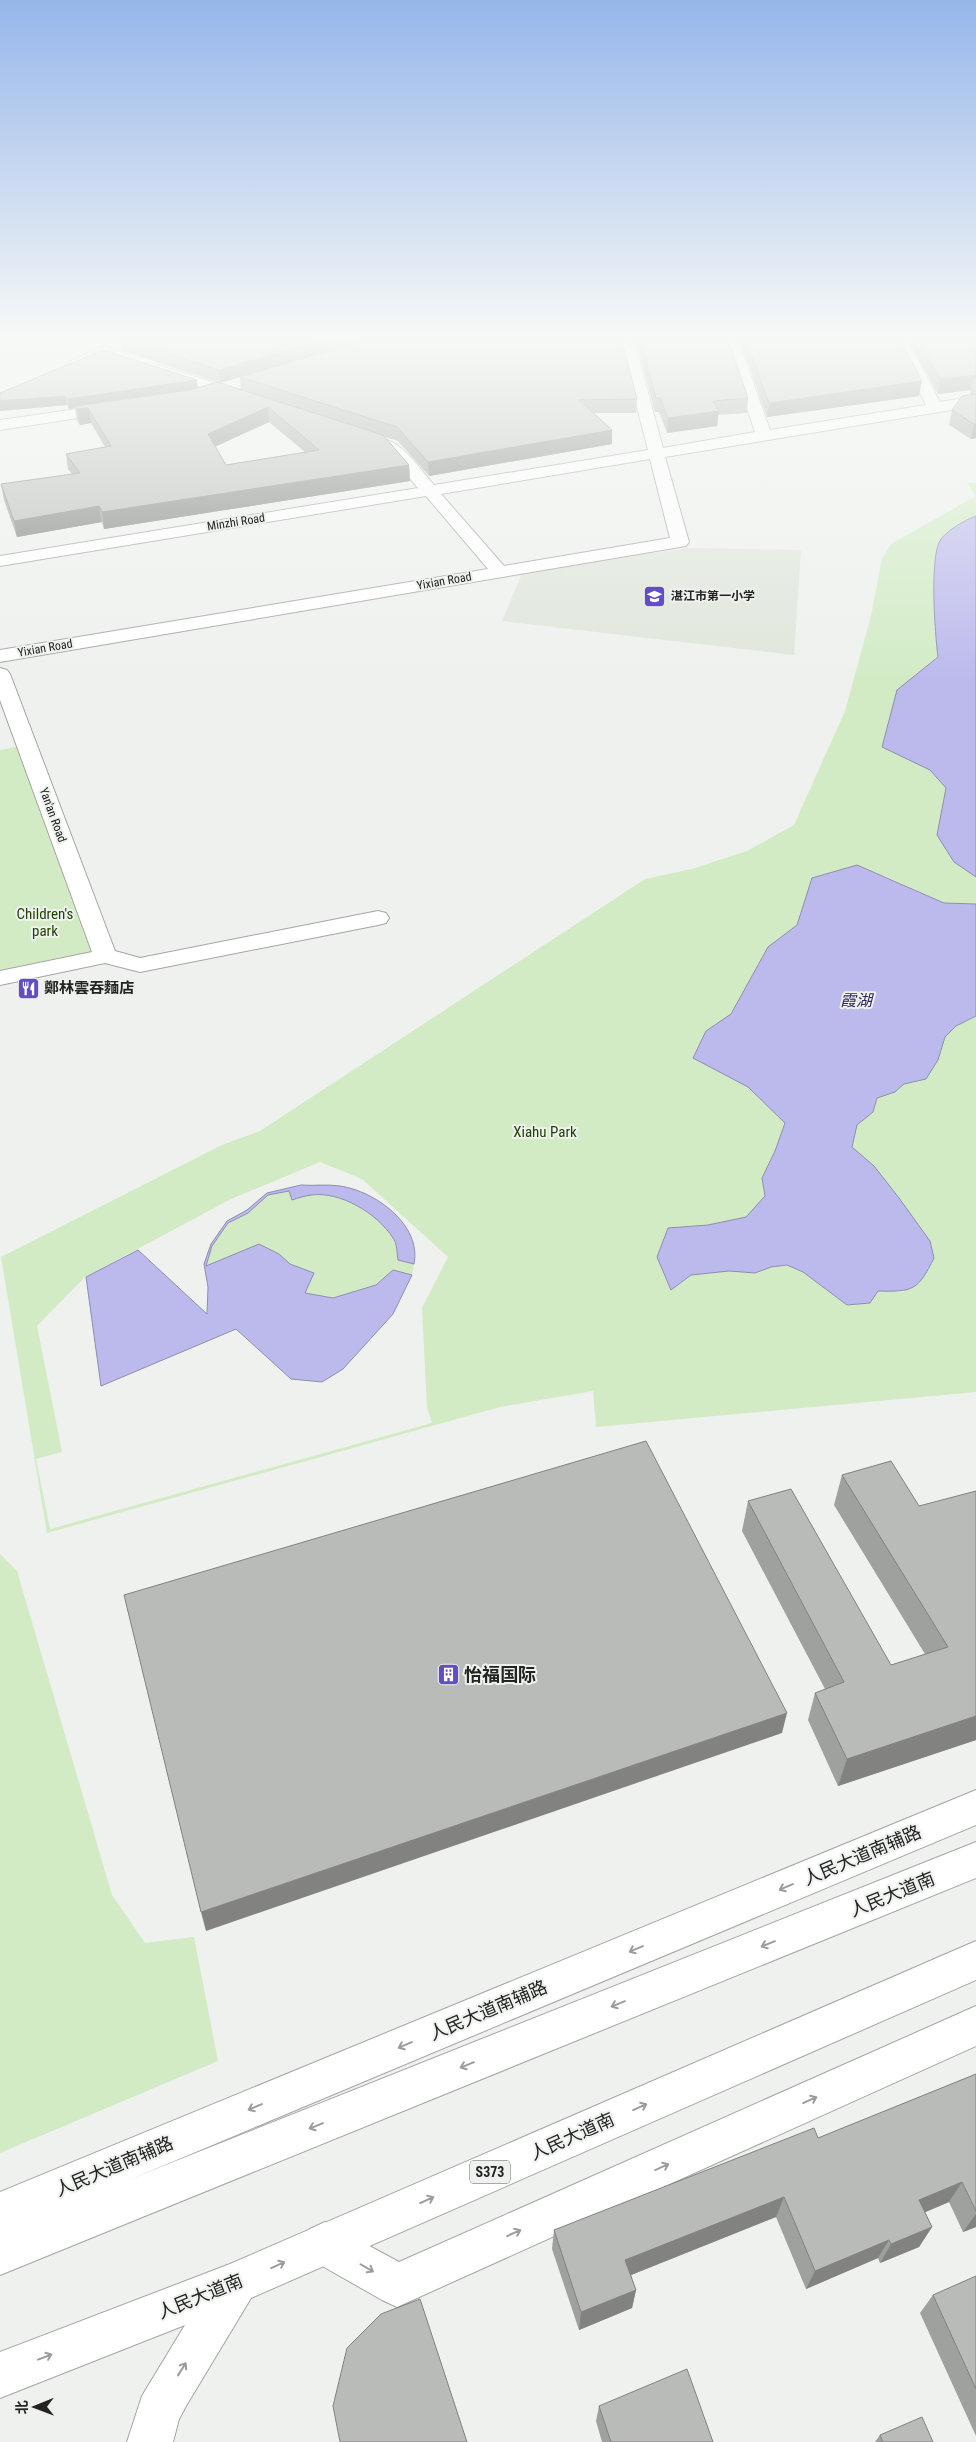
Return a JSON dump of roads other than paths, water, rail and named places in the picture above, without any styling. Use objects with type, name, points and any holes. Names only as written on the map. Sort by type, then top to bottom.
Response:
[{"type":"street","points":[[395,451],[500,572]]},
{"type":"street","name":"Minzhi Road","points":[[0,561],[661,451]]},
{"type":"street","name":"Yixian Road","points":[[0,656],[680,542],[655,452]]},
{"type":"street","name":"Yan'an Road","points":[[0,674],[105,956]]},
{"type":"street","points":[[0,978],[105,956],[140,965],[378,918]]},
{"type":"street","name":"人民大道南辅路","points":[[0,2214],[976,1807]]},
{"type":"street","name":"人民大道南","points":[[0,2253],[976,1860]]},
{"type":"street","name":"人民大道南","points":[[0,2375],[236,2283],[976,1960]]},
{"type":"street","points":[[325,2244],[397,2286],[976,2026]]},
{"type":"street","points":[[150,2442],[162,2404],[236,2283]]},
{"type":"water","points":[[976,516],[976,877],[954,862],[937,835],[946,788],[930,770],[882,747],[897,690],[938,657],[934,596],[937,548],[941,539],[948,532],[962,522]]},
{"type":"water","name":"霞湖","points":[[857,865],[944,903],[976,904],[976,1016],[956,1026],[945,1037],[938,1060],[926,1079],[904,1084],[895,1092],[877,1098],[873,1112],[857,1125],[852,1147],[874,1166],[899,1198],[930,1241],[934,1258],[924,1277],[914,1287],[900,1291],[878,1291],[870,1303],[847,1305],[803,1272],[787,1265],[771,1267],[755,1273],[729,1271],[691,1275],[671,1290],[657,1257],[668,1228],[708,1225],[746,1217],[765,1196],[762,1178],[775,1151],[785,1123],[748,1087],[693,1058],[706,1031],[731,1014],[768,947],[797,925],[812,878]]},
{"type":"water","points":[[301,1185],[330,1185],[354,1189],[381,1203],[393,1212],[411,1236],[415,1250],[414,1264],[398,1260],[397,1248],[393,1238],[378,1220],[368,1212],[345,1200],[322,1195],[308,1195],[292,1200],[289,1191],[268,1195],[248,1213],[228,1223],[212,1246],[206,1266],[259,1244],[279,1254],[290,1264],[314,1273],[305,1293],[333,1298],[376,1285],[393,1270],[412,1275],[393,1314],[343,1369],[322,1382],[291,1379],[236,1329],[101,1386],[86,1277],[138,1250],[207,1314],[208,1287],[204,1264],[211,1244],[227,1221],[247,1210],[267,1193]]},
{"type":"place","name":"湛江市第一小学","points":[[655,596]]},
{"type":"place","name":"鄭林雲吞麵店","points":[[28,988]]},
{"type":"place","name":"怡福国际","points":[[448,1674]]},
{"type":"park label","name":"Children's park","points":[[45,922]]},
{"type":"park label","name":"Xiahu Park","points":[[545,1132]]}]
